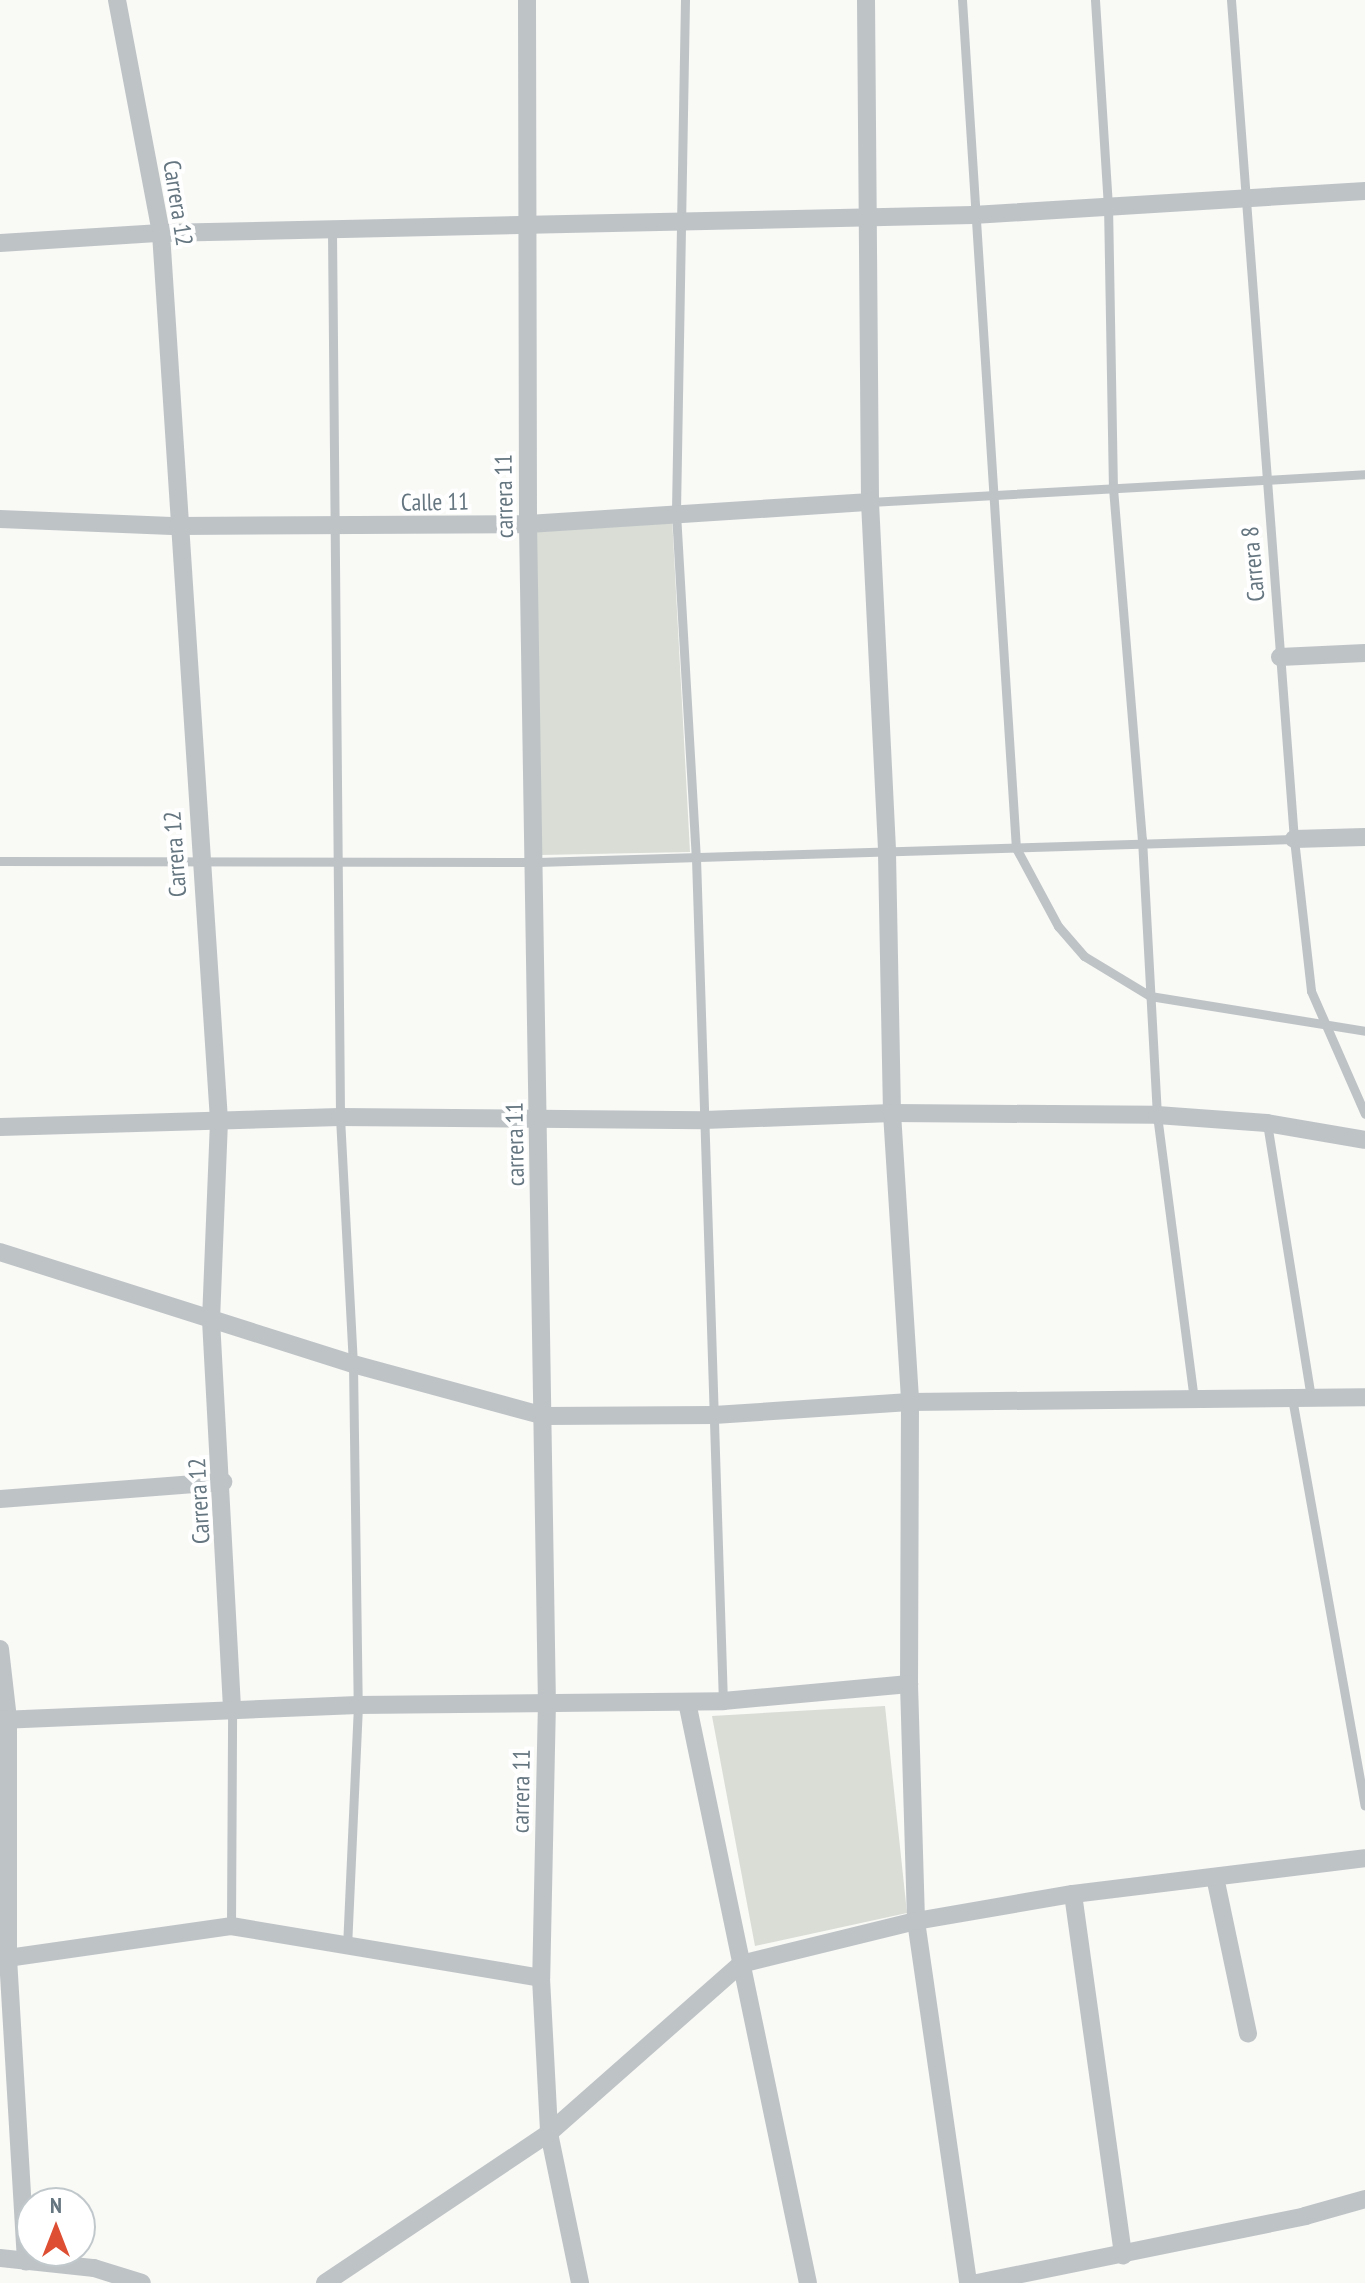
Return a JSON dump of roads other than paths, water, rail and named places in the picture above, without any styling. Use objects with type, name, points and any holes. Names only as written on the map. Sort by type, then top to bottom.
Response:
[{"type":"street","name":"Carrera 12","points":[[117,0],[161,233],[199,860],[219,1121],[211,1320],[223,1482],[232,1709]]},
{"type":"street","name":"carrera 11","points":[[527,0],[528,524],[537,862],[547,1701],[541,1978],[549,2133],[580,2283]]},
{"type":"street","points":[[866,0],[870,502],[887,853],[892,1113],[910,1402],[909,1684],[916,1921],[968,2283]]},
{"type":"street","points":[[0,243],[161,233],[332,232],[973,215],[1108,204],[1365,191]]},
{"type":"street","name":"Calle 11","points":[[0,519],[178,526],[528,524],[870,502]]},
{"type":"street","points":[[1280,657],[1365,653]]},
{"type":"street","points":[[1294,839],[1365,837]]},
{"type":"street","points":[[0,1127],[340,1117],[704,1120],[892,1113],[1157,1115],[1267,1123],[1365,1140]]},
{"type":"street","points":[[0,1252],[353,1364],[544,1416],[714,1415],[910,1402],[1365,1397]]},
{"type":"street","points":[[0,1499],[223,1482]]},
{"type":"street","points":[[0,1649],[4,1719],[4,1959],[21,2187]]},
{"type":"street","points":[[4,1719],[358,1705],[723,1701],[909,1684]]},
{"type":"street","points":[[687,1702],[808,2283]]},
{"type":"street","points":[[325,2283],[549,2133],[741,1964],[916,1921],[1073,1894],[1365,1858]]},
{"type":"street","points":[[1215,1877],[1248,2034]]},
{"type":"street","points":[[1073,1894],[1123,2256]]},
{"type":"street","points":[[4,1959],[231,1926],[541,1978]]},
{"type":"street","points":[[977,2283],[1123,2256],[1365,2199]]},
{"type":"street","points":[[84,2267],[142,2283]]},
{"type":"lane","points":[[685,0],[676,513],[696,858],[723,1701]]},
{"type":"lane","points":[[962,0],[973,215],[1016,848],[1058,926],[1084,956],[1150,996],[1365,1031]]},
{"type":"lane","points":[[1095,0],[1108,204],[1113,488],[1142,839],[1157,1115],[1194,1399]]},
{"type":"lane","name":"Carrera 8","points":[[1231,0],[1294,839],[1311,991],[1322,1023],[1365,1114]]},
{"type":"lane","points":[[332,232],[340,1117],[353,1364],[358,1705],[347,1946]]},
{"type":"lane","points":[[870,502],[992,498],[1365,474]]},
{"type":"lane","points":[[0,861],[537,862],[887,853],[1142,839],[1294,839]]},
{"type":"lane","points":[[1267,1123],[1311,1398]]},
{"type":"lane","points":[[1292,1398],[1365,1806]]},
{"type":"lane","points":[[231,1926],[232,1709]]}]
